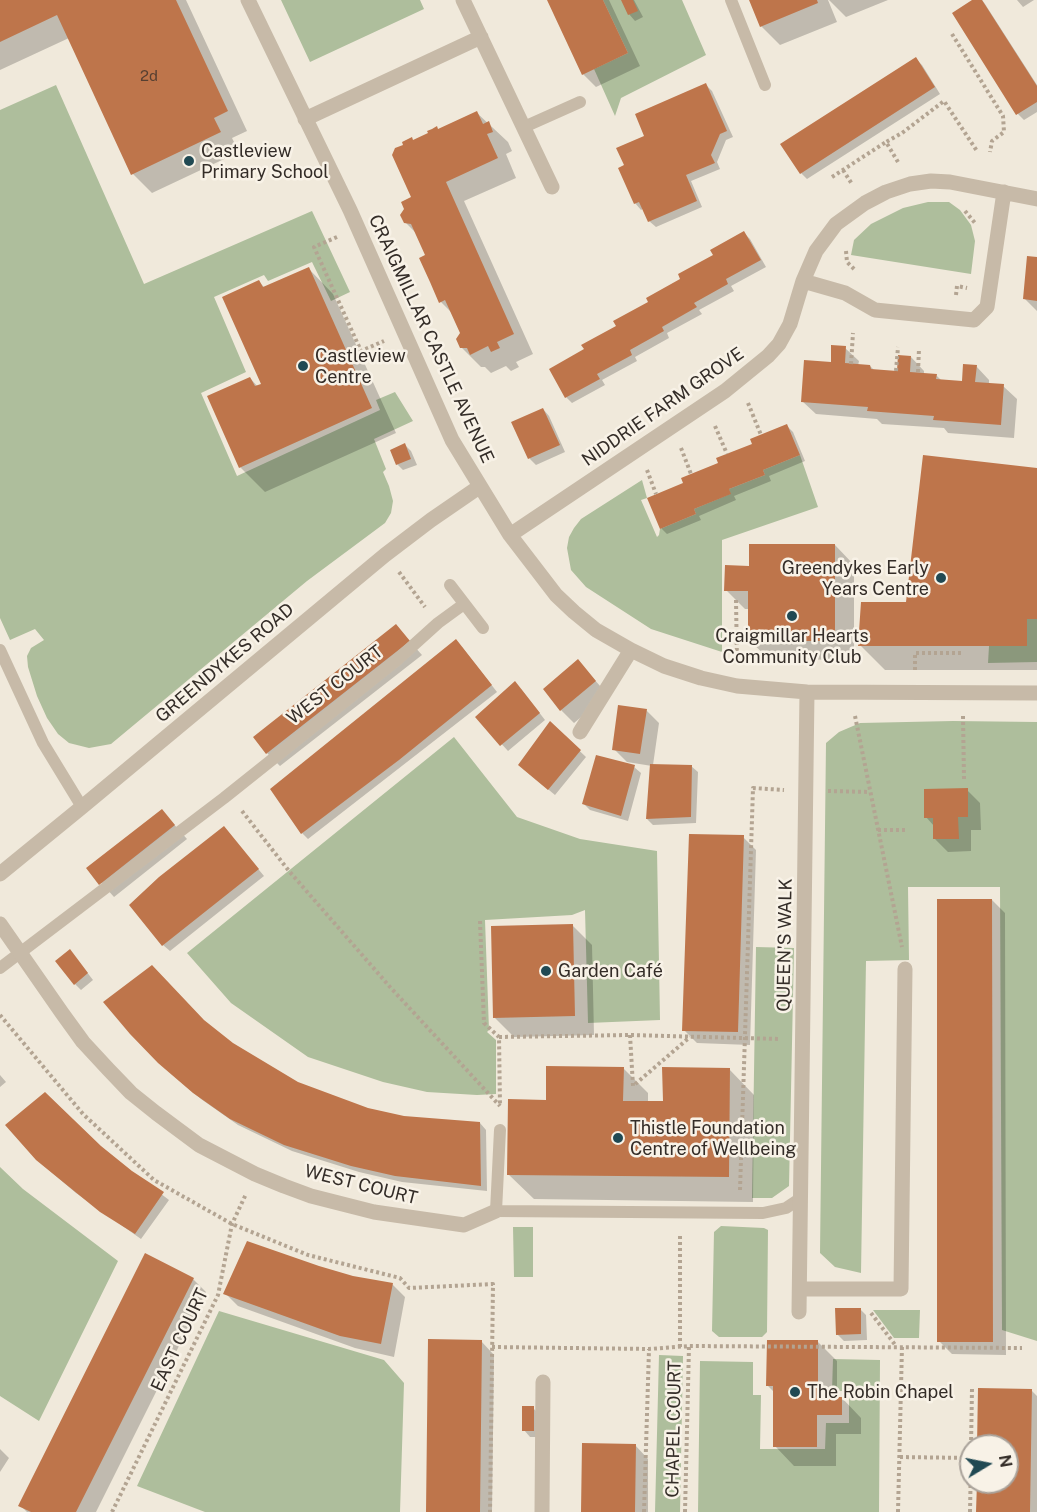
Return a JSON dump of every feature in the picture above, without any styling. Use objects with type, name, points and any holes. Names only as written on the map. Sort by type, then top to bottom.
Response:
[{"type":"street","name":"CRAIGMILLAR CASTLE AVENUE","points":[[248,0],[358,228],[452,440],[510,535],[555,595],[596,630],[631,650],[664,666],[737,686],[807,692],[1037,693]]},
{"type":"street","points":[[464,0],[552,188]]},
{"type":"street","points":[[305,119],[481,37]]},
{"type":"street","name":"NIDDRIE FARM GROVE","points":[[510,535],[725,391],[754,369],[779,344],[790,324],[803,281],[816,251],[836,224],[865,203],[886,192],[910,184],[931,181],[950,182],[1037,199]]},
{"type":"street","points":[[803,281],[845,293],[875,310],[974,320],[987,307],[1004,192]]},
{"type":"street","name":"GREENDYKES ROAD","points":[[0,874],[385,555],[479,487]]},
{"type":"street","points":[[580,732],[631,650]]},
{"type":"street","name":"QUEEN'S WALK","points":[[799,1312],[807,692]]},
{"type":"street","name":"WEST COURT","points":[[0,924],[83,1042],[131,1093],[199,1145],[255,1174],[311,1196],[343,1204],[431,1222],[464,1226],[496,1211]]},
{"type":"street","points":[[800,1289],[901,1289],[905,969]]},
{"type":"street","points":[[542,1512],[543,1382]]},
{"type":"lane","points":[[731,0],[765,85]]},
{"type":"lane","points":[[524,128],[579,102]]},
{"type":"lane","points":[[450,585],[483,628]]},
{"type":"lane","name":"WEST COURT","points":[[21,952],[228,794],[464,604]]},
{"type":"lane","points":[[0,650],[42,743],[82,807]]},
{"type":"lane","points":[[0,968],[21,952]]},
{"type":"lane","points":[[500,1130],[496,1211],[763,1213],[786,1208],[801,1198]]},
{"type":"path","points":[[952,34],[1003,116],[1004,132],[992,141],[990,152]]},
{"type":"path","points":[[832,177],[944,100],[977,151]]},
{"type":"path","points":[[886,142],[902,169]]},
{"type":"path","points":[[843,170],[856,189]]},
{"type":"path","points":[[960,206],[976,224],[978,231]]},
{"type":"path","points":[[358,228],[314,247],[361,351]]},
{"type":"path","points":[[849,242],[846,248],[847,262],[861,273]]},
{"type":"path","points":[[953,318],[957,286],[969,288],[975,283]]},
{"type":"path","points":[[851,364],[854,333]]},
{"type":"path","points":[[896,370],[898,346]]},
{"type":"path","points":[[918,372],[919,349]]},
{"type":"path","points":[[748,402],[761,435]]},
{"type":"path","points":[[715,425],[727,454]]},
{"type":"path","points":[[680,447],[692,474]]},
{"type":"path","points":[[646,469],[656,494]]},
{"type":"path","points":[[385,555],[438,623]]},
{"type":"path","points":[[736,600],[737,686]]},
{"type":"path","points":[[915,653],[963,653]]},
{"type":"path","points":[[850,692],[905,969]]},
{"type":"path","points":[[962,692],[964,779]]},
{"type":"path","points":[[740,1212],[753,788],[870,792]]},
{"type":"path","points":[[228,794],[289,870],[382,978],[500,1106]]},
{"type":"path","points":[[878,830],[906,830]]},
{"type":"path","points":[[480,921],[483,1023],[499,1037],[630,1035],[803,1039]]},
{"type":"path","points":[[0,1015],[83,1114],[154,1180],[232,1224],[308,1255],[400,1278],[409,1288],[493,1284],[490,1512]]},
{"type":"path","points":[[630,1035],[633,1086],[690,1037]]},
{"type":"path","points":[[499,1037],[500,1130]]},
{"type":"path","name":"EAST COURT","points":[[112,1512],[218,1294],[232,1224],[255,1174]]},
{"type":"path","points":[[680,1212],[680,1347]]},
{"type":"path","points":[[853,1289],[899,1346],[898,1512]]},
{"type":"path","name":"CHAPEL COURT","points":[[685,1512],[689,1346]]},
{"type":"path","points":[[492,1347],[1022,1348]]},
{"type":"path","points":[[644,1512],[649,1349]]},
{"type":"path","points":[[971,1434],[972,1389]]},
{"type":"path","points":[[900,1457],[959,1459]]},
{"type":"path","points":[[970,1494],[970,1512]]},
{"type":"green space","points":[[281,0],[420,0],[424,9],[310,62]]},
{"type":"green space","points":[[603,0],[682,0],[706,55],[621,98],[615,116],[594,69],[628,53]]},
{"type":"green space","points":[[56,85],[144,284],[312,211],[350,292],[331,301],[312,262],[268,281],[264,275],[214,297],[246,372],[201,393],[237,476],[380,410],[376,400],[395,392],[413,421],[374,439],[386,469],[383,472],[393,501],[391,513],[385,523],[307,581],[111,744],[89,748],[69,743],[58,734],[47,718],[37,696],[27,656],[31,648],[44,640],[35,629],[10,640],[0,618],[0,110]]},
{"type":"green space","points":[[928,202],[949,202],[960,210],[971,225],[975,241],[971,274],[851,255],[854,240],[871,224],[903,208]]},
{"type":"green space","points":[[800,455],[818,507],[722,540],[722,652],[651,629],[586,587],[571,570],[567,548],[569,537],[581,519],[642,480],[647,498],[641,500],[657,537],[660,529],[696,514],[694,509],[730,494],[729,489],[765,475],[763,470]]},
{"type":"green space","points":[[1027,619],[1037,619],[1037,662],[988,663],[989,646],[1026,646]]},
{"type":"green space","points":[[1037,722],[1037,1341],[1002,1330],[1000,887],[908,887],[909,960],[866,961],[861,1273],[835,1267],[820,1253],[826,743],[839,732],[860,723]]},
{"type":"green space","points":[[454,737],[517,817],[580,839],[657,851],[660,1020],[588,1023],[585,910],[572,915],[485,920],[489,1030],[487,1032],[496,1040],[496,1094],[427,1092],[383,1082],[308,1057],[231,1003],[187,953]]},
{"type":"green space","points":[[756,947],[794,948],[789,1186],[772,1198],[752,1198]]},
{"type":"green space","points":[[0,1167],[23,1189],[118,1261],[39,1421],[0,1396]]},
{"type":"green space","points":[[721,1226],[768,1230],[767,1332],[762,1337],[719,1337],[712,1331],[714,1232]]},
{"type":"green space","points":[[513,1227],[533,1227],[533,1277],[514,1277]]},
{"type":"green space","points":[[873,1310],[920,1310],[919,1338],[894,1338]]},
{"type":"green space","points":[[219,1311],[384,1360],[404,1383],[400,1512],[205,1512],[137,1486]]},
{"type":"green space","points":[[659,1355],[683,1356],[680,1512],[655,1512]]},
{"type":"green space","points":[[833,1359],[880,1360],[879,1512],[698,1512],[700,1361],[753,1362],[753,1395],[761,1395],[760,1449],[825,1449],[826,1423],[849,1423],[849,1391],[832,1391]]},
{"type":"building","points":[[0,0],[176,0],[228,111],[214,118],[221,132],[131,175],[57,15],[0,42]]},
{"type":"building","points":[[547,0],[603,0],[628,53],[582,75]]},
{"type":"building","points":[[621,0],[633,0],[638,11],[628,15]]},
{"type":"building","points":[[749,0],[817,0],[818,3],[760,27]]},
{"type":"building","points":[[972,0],[982,0],[1037,86],[1037,102],[1016,115],[952,13]]},
{"type":"building","points":[[916,57],[935,87],[800,174],[780,144]]},
{"type":"building","points":[[706,83],[727,131],[720,134],[711,155],[715,163],[686,175],[697,201],[648,222],[639,202],[634,204],[618,168],[624,165],[616,148],[644,136],[635,114]]},
{"type":"building","points":[[477,111],[483,124],[489,121],[493,132],[487,134],[498,158],[446,182],[514,334],[497,342],[500,348],[491,352],[488,346],[470,355],[467,348],[460,348],[456,339],[460,333],[445,300],[439,303],[419,258],[425,255],[411,224],[404,223],[400,215],[404,209],[401,202],[411,197],[392,155],[395,148],[403,145],[402,142],[412,137],[413,140],[437,126],[438,129]]},
{"type":"building","points":[[744,231],[761,260],[726,279],[728,284],[694,303],[697,307],[662,327],[664,331],[630,350],[632,355],[597,374],[600,379],[565,398],[549,369],[584,349],[581,345],[616,326],[613,321],[648,302],[646,298],[680,279],[678,274],[713,255],[710,250]]},
{"type":"building","points":[[1027,256],[1037,257],[1037,301],[1023,299]]},
{"type":"building","name":"Castleview Centre","points":[[309,267],[372,408],[239,468],[207,396],[250,377],[255,386],[261,384],[222,297],[259,280],[263,287]]},
{"type":"building","points":[[831,345],[846,346],[845,363],[870,365],[871,369],[897,371],[898,355],[911,356],[910,372],[937,374],[936,379],[962,381],[963,364],[977,365],[975,382],[1004,384],[1001,425],[933,420],[934,416],[867,411],[868,407],[801,402],[804,360],[831,362]]},
{"type":"building","points":[[543,408],[560,445],[528,459],[511,422]]},
{"type":"building","points":[[787,424],[800,455],[763,470],[765,475],[729,489],[731,494],[694,509],[696,514],[660,529],[647,498],[683,483],[681,478],[718,463],[716,458],[752,444],[750,439]]},
{"type":"building","points":[[405,443],[411,459],[396,465],[390,450]]},
{"type":"building","name":"Greendykes Early Years Centre","points":[[923,455],[1037,468],[1037,619],[1027,619],[1027,646],[858,646],[861,602],[906,602]]},
{"type":"building","name":"Craigmillar Hearts Community Club","points":[[749,544],[835,544],[835,641],[748,641],[748,591],[724,591],[725,565],[749,566]]},
{"type":"building","points":[[396,624],[410,641],[266,754],[253,737]]},
{"type":"building","points":[[456,639],[492,685],[399,760],[301,834],[270,789]]},
{"type":"building","points":[[578,659],[596,681],[560,711],[543,689]]},
{"type":"building","points":[[515,681],[540,713],[500,746],[475,717]]},
{"type":"building","points":[[618,705],[647,709],[640,754],[612,750]]},
{"type":"building","points":[[550,721],[581,750],[548,790],[518,765]]},
{"type":"building","points":[[596,755],[635,765],[621,816],[582,804]]},
{"type":"building","points":[[650,764],[692,765],[691,817],[646,819]]},
{"type":"building","points":[[968,788],[968,817],[958,817],[959,839],[933,839],[933,818],[924,818],[924,789]]},
{"type":"building","points":[[162,809],[175,825],[99,885],[86,868]]},
{"type":"building","points":[[224,826],[259,869],[162,946],[129,905],[159,877]]},
{"type":"building","points":[[689,834],[744,835],[738,1032],[682,1031]]},
{"type":"building","points":[[937,899],[992,899],[993,1342],[937,1342]]},
{"type":"building","points":[[573,924],[575,1016],[493,1018],[491,926]]},
{"type":"building","points":[[70,949],[88,973],[74,985],[55,961]]},
{"type":"building","points":[[152,965],[204,1020],[233,1043],[298,1082],[368,1108],[404,1116],[480,1122],[481,1186],[395,1176],[351,1166],[284,1145],[230,1119],[193,1093],[158,1063],[103,1002]]},
{"type":"building","name":"Thistle Foundation Centre of Wellbeing","points":[[546,1066],[624,1067],[623,1101],[663,1101],[662,1067],[730,1068],[729,1177],[507,1175],[508,1099],[546,1100]]},
{"type":"building","points":[[45,1092],[101,1146],[132,1171],[164,1192],[135,1234],[100,1212],[36,1160],[5,1125]]},
{"type":"building","points":[[247,1241],[353,1276],[393,1283],[381,1344],[340,1336],[223,1294]]},
{"type":"building","points":[[145,1253],[194,1278],[76,1512],[31,1512],[18,1506]]},
{"type":"building","points":[[835,1308],[861,1308],[861,1334],[836,1335]]},
{"type":"building","points":[[428,1339],[482,1340],[480,1512],[426,1512]]},
{"type":"building","name":"The Robin Chapel","points":[[767,1340],[818,1340],[818,1397],[842,1397],[842,1415],[817,1415],[817,1447],[773,1447],[773,1386],[766,1386]]},
{"type":"building","points":[[978,1388],[1032,1389],[1030,1512],[976,1512],[977,1494],[1019,1494],[1019,1434],[977,1434]]},
{"type":"building","points":[[522,1406],[534,1406],[534,1431],[522,1431]]},
{"type":"building","points":[[582,1443],[636,1444],[635,1512],[581,1512]]},
{"type":"place","name":"Castleview Primary School","points":[[189,161]]},
{"type":"place","name":"Castleview Centre","points":[[303,366]]},
{"type":"place","name":"Greendykes Early Years Centre","points":[[941,578]]},
{"type":"place","name":"Craigmillar Hearts Community Club","points":[[792,616]]},
{"type":"place","name":"Garden Café","points":[[546,971]]},
{"type":"place","name":"Thistle Foundation Centre of Wellbeing","points":[[618,1138]]},
{"type":"place","name":"The Robin Chapel","points":[[795,1392]]}]
